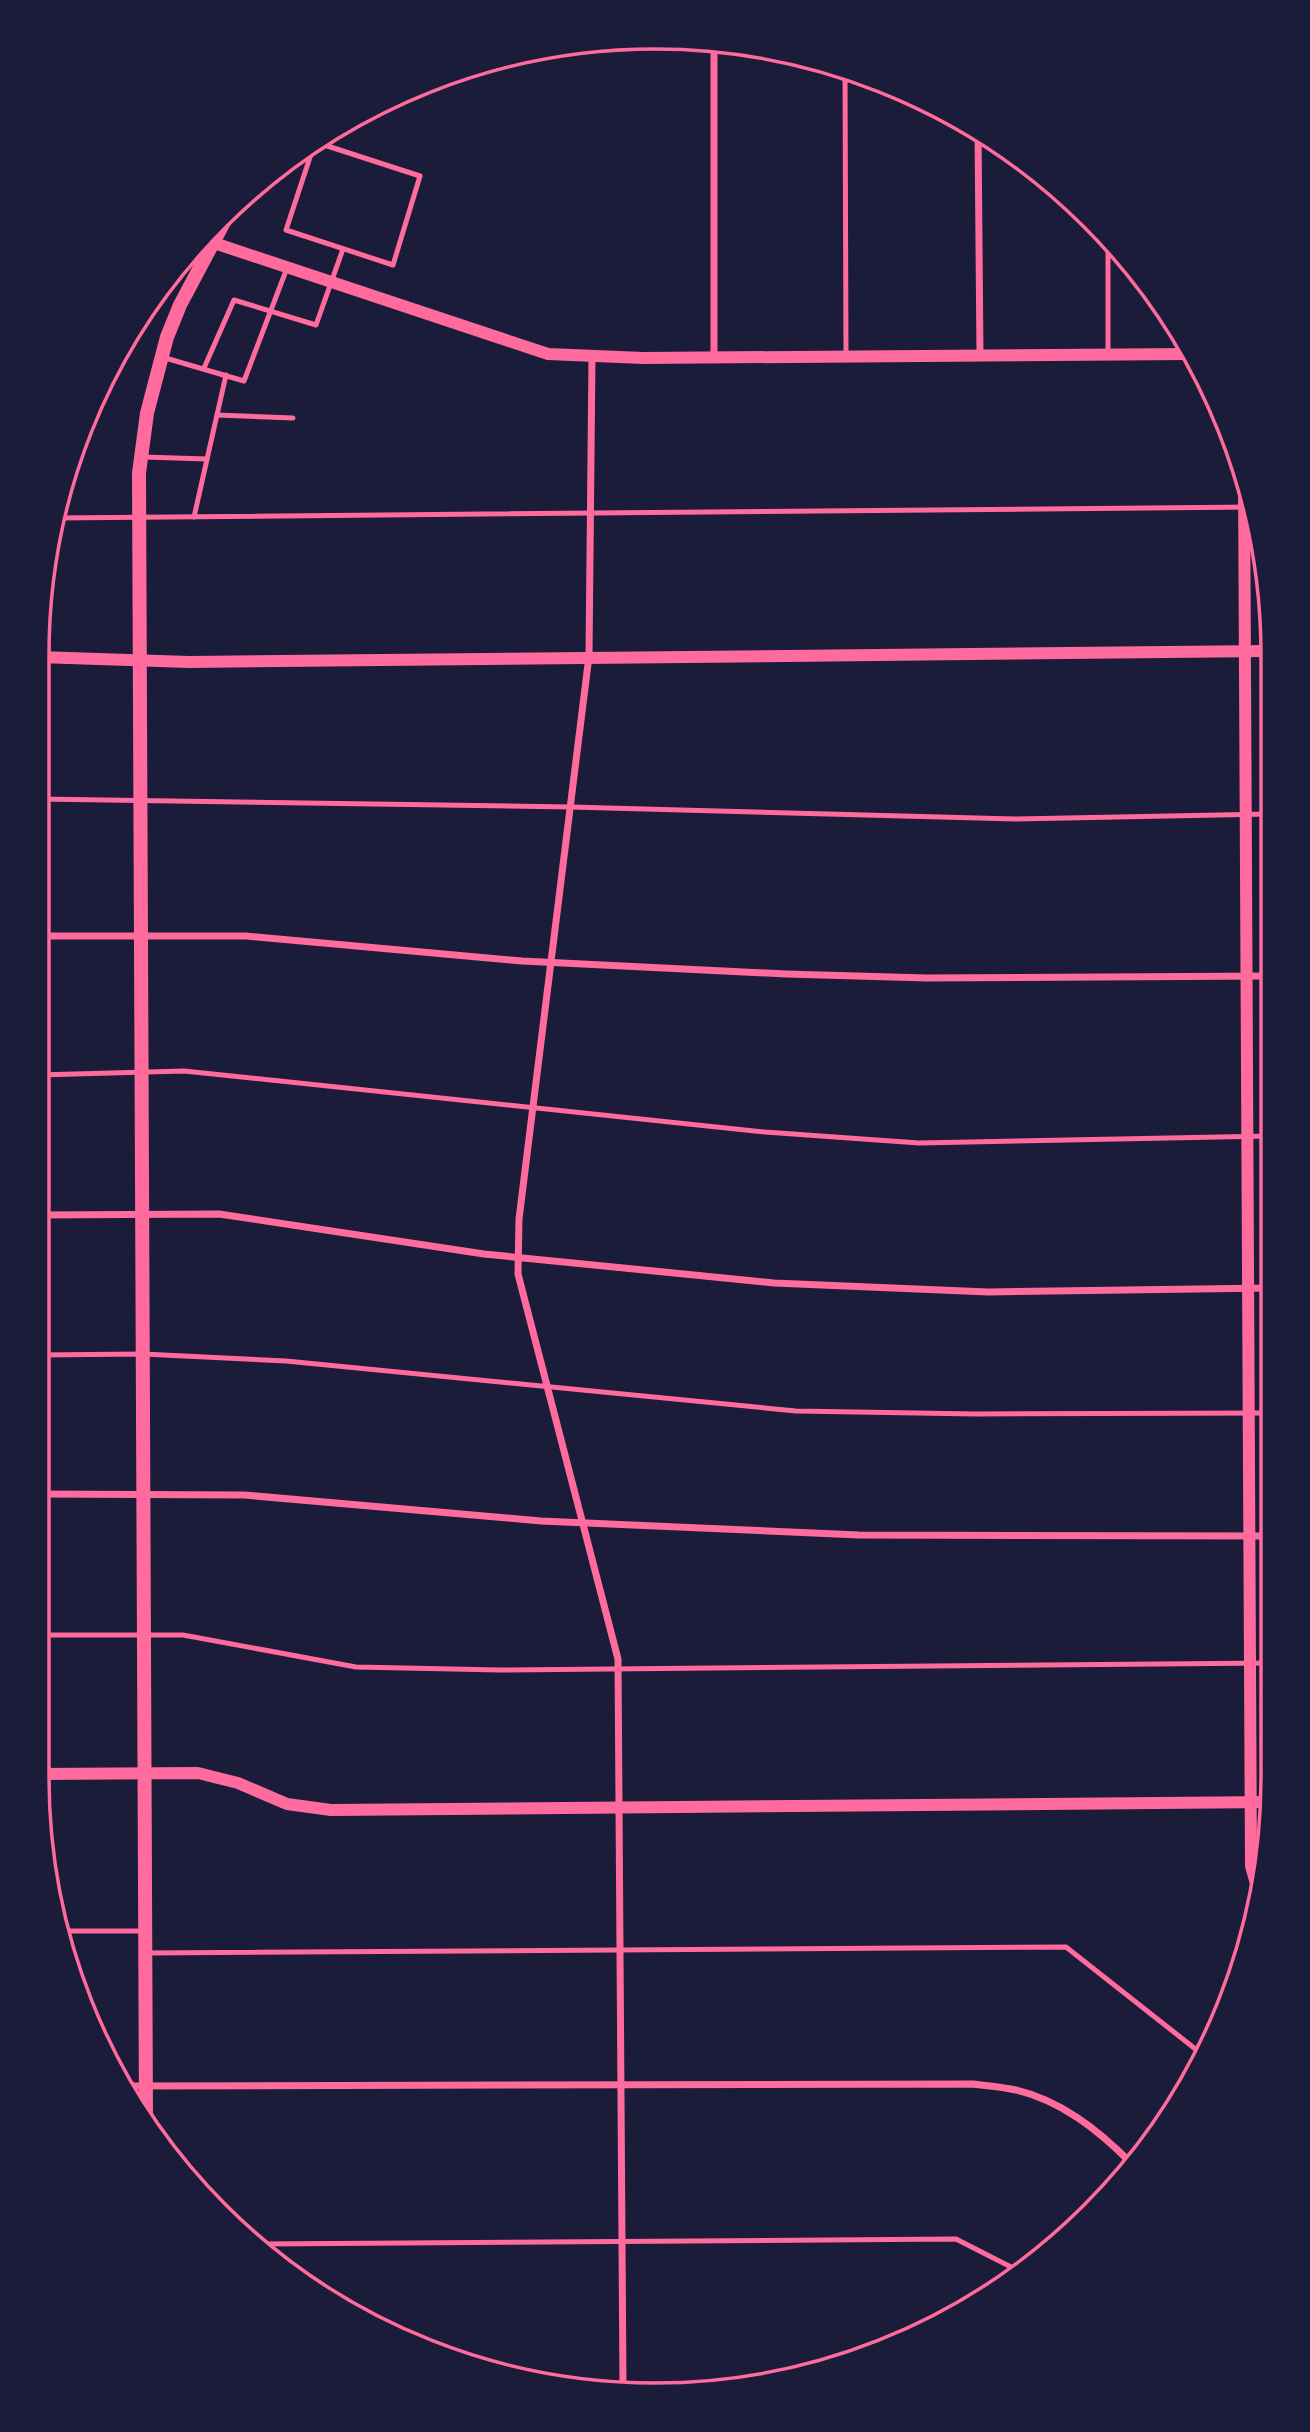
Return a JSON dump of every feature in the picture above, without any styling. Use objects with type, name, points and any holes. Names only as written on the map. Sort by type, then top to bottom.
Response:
[{"type":"main road","points":[[146,2105],[139,518],[147,413],[162,357],[180,304],[218,234]]},
{"type":"street","points":[[714,52],[714,357]]},
{"type":"street","points":[[978,142],[980,355]]},
{"type":"street","points":[[214,243],[548,354],[714,357],[1181,354]]},
{"type":"street","points":[[592,356],[589,656],[533,1107],[518,1274],[618,1667],[623,2382]]},
{"type":"street","points":[[1248,531],[1245,815],[1253,1873]]},
{"type":"street","points":[[49,657],[189,662],[1261,651]]},
{"type":"street","points":[[49,936],[246,936],[552,963],[927,978],[1261,976]]},
{"type":"street","points":[[49,1215],[219,1214],[518,1258],[745,1281],[988,1292],[1261,1288]]},
{"type":"street","points":[[49,1494],[244,1494],[582,1522],[859,1535],[1261,1536]]},
{"type":"street","points":[[49,1774],[208,1774],[238,1783],[282,1802],[312,1809],[1260,1802]]},
{"type":"street","points":[[134,2087],[991,2085],[1040,2097],[1070,2112],[1101,2133],[1126,2158]]},
{"type":"lane","points":[[845,80],[846,356]]},
{"type":"lane","points":[[310,157],[286,230],[393,265],[420,176],[327,146]]},
{"type":"lane","points":[[204,368],[234,300],[316,325],[343,249]]},
{"type":"lane","points":[[1108,252],[1108,355]]},
{"type":"lane","points":[[162,357],[244,381],[288,268]]},
{"type":"lane","points":[[194,517],[226,375]]},
{"type":"lane","points":[[217,415],[293,418]]},
{"type":"lane","points":[[142,457],[207,459]]},
{"type":"lane","points":[[65,518],[1242,507]]},
{"type":"lane","points":[[49,799],[571,807],[1015,819],[1261,814]]},
{"type":"lane","points":[[49,1075],[140,1075],[184,1071],[765,1132],[919,1143],[1261,1136]]},
{"type":"lane","points":[[49,1355],[143,1354],[286,1361],[796,1411],[1261,1413]]},
{"type":"lane","points":[[49,1635],[183,1635],[356,1667],[499,1670],[1261,1664]]},
{"type":"lane","points":[[69,1931],[145,1931]]},
{"type":"lane","points":[[145,1953],[1066,1947],[1196,2050]]},
{"type":"lane","points":[[269,2244],[621,2242],[867,2237],[956,2239],[1011,2267]]}]
